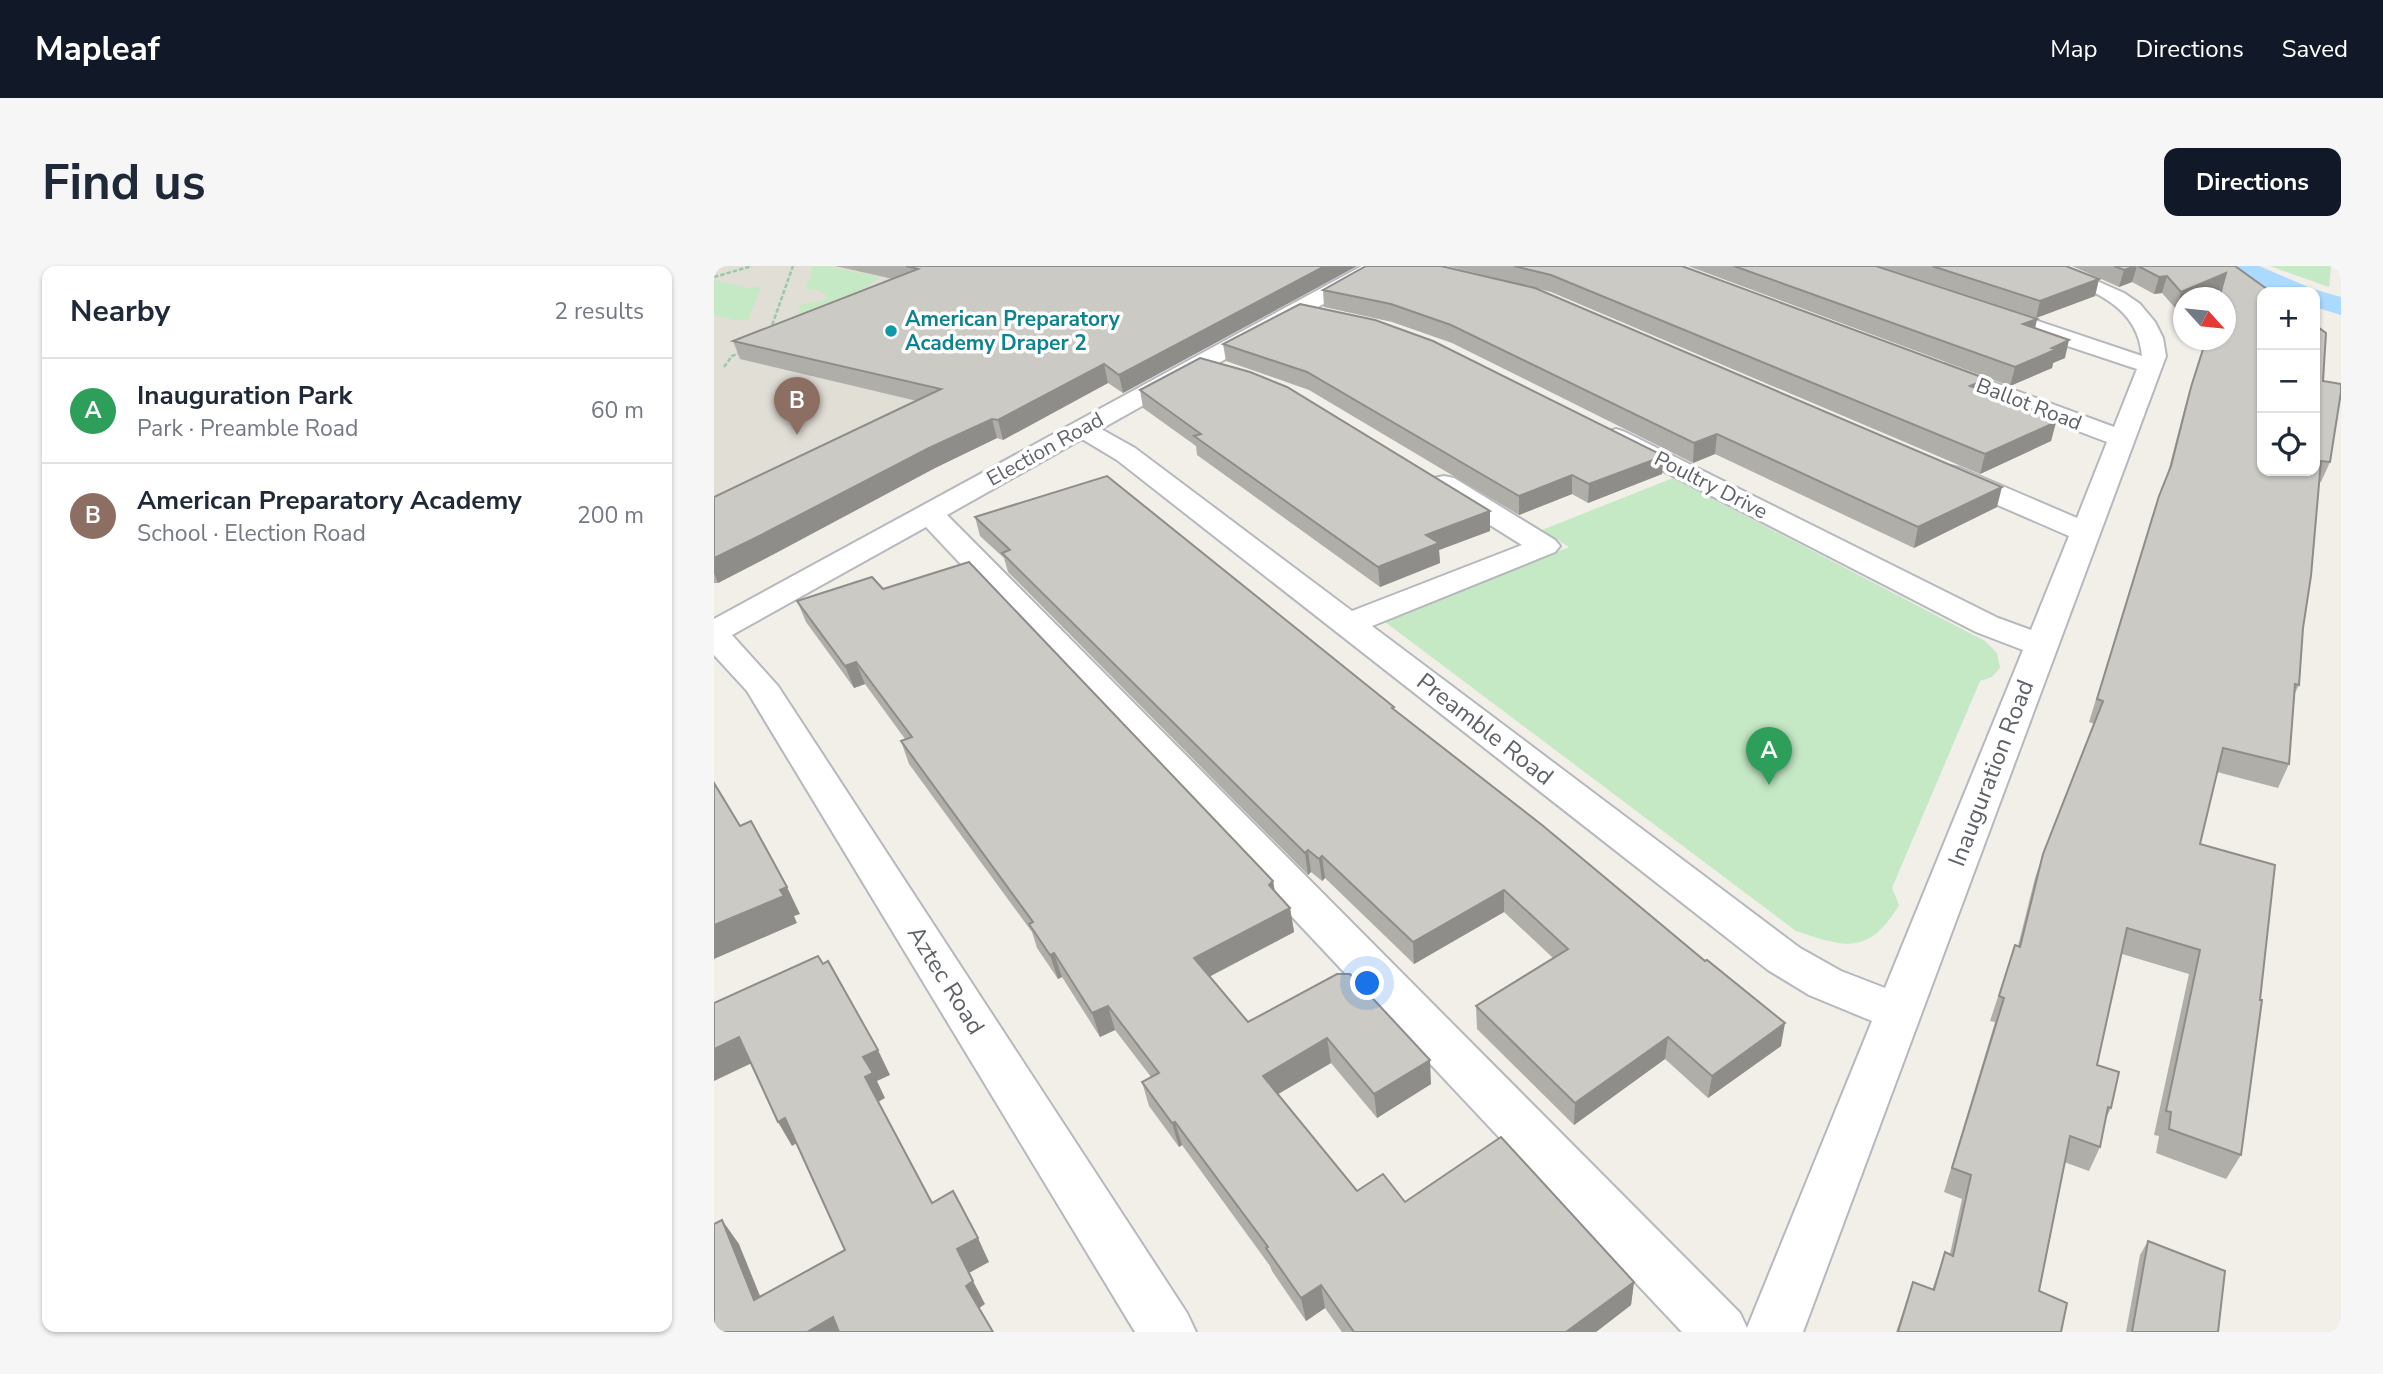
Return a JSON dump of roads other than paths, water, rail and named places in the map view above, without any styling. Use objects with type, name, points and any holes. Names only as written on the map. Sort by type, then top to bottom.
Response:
[{"type":"street","name":"Election Road","points":[[714,634],[1377,266]]},
{"type":"street","name":"Inauguration Road","points":[[1774,1332],[2150,366],[2155,342],[2150,327],[2137,313],[2098,287],[2045,266]]},
{"type":"street","points":[[1968,305],[2150,366]]},
{"type":"street","points":[[1298,310],[1334,318]]},
{"type":"street","name":"Ballot Road","points":[[1917,362],[2122,439]]},
{"type":"street","points":[[1199,364],[1236,375]]},
{"type":"street","name":"Poultry Drive","points":[[1592,425],[1987,625],[2041,645]]},
{"type":"street","name":"Preamble Road","points":[[1082,429],[1126,454],[1784,959],[1825,983],[1898,1012]]},
{"type":"street","points":[[1932,466],[2085,532]]},
{"type":"street","points":[[1349,624],[1545,546],[1419,469]]},
{"type":"street","points":[[929,513],[1720,1332]]},
{"type":"street","name":"Aztec Road","points":[[714,634],[761,686],[1167,1332]]},
{"type":"waterway","points":[[2236,266],[2288,287]]},
{"type":"waterway","points":[[2320,299],[2341,307]]},
{"type":"place","name":"American Preparatory Academy Draper 2","points":[[891,331]]},
{"type":"place","name":"American Preparatory Academy","points":[[797,435]]},
{"type":"place","name":"Inauguration Park","points":[[1769,785]]}]
